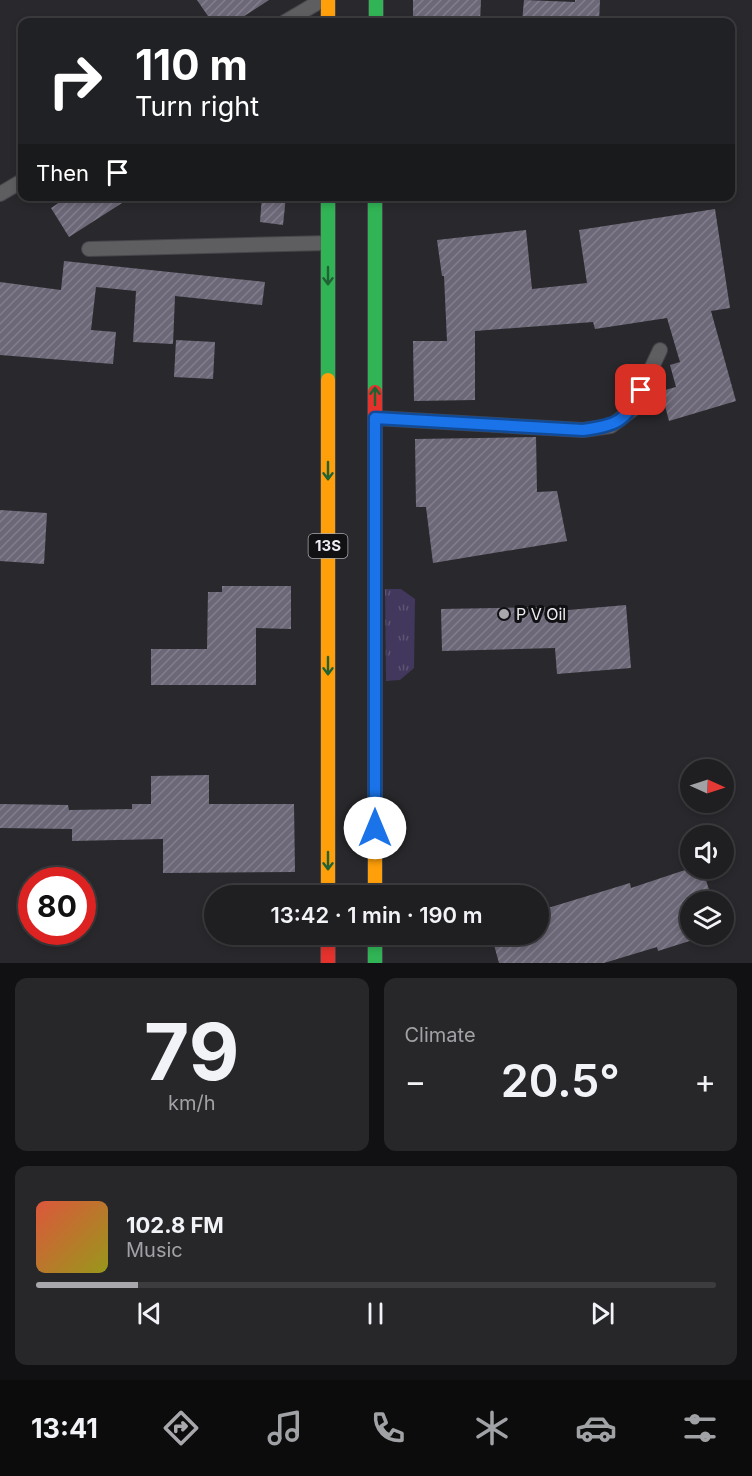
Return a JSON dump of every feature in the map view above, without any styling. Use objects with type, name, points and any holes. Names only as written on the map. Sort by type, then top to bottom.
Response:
[{"type":"highway","points":[[328,0],[328,18]]},
{"type":"highway","points":[[376,0],[376,18]]},
{"type":"highway","name":"13S","points":[[328,201],[328,885]]},
{"type":"highway","points":[[375,201],[375,885]]},
{"type":"highway","points":[[328,945],[328,963]]},
{"type":"highway","points":[[375,945],[375,963]]},
{"type":"lane","points":[[292,18],[322,0]]},
{"type":"lane","points":[[0,194],[18,183]]},
{"type":"lane","points":[[88,249],[328,243]]},
{"type":"lane","points":[[375,418],[583,430],[611,426],[632,410],[660,350]]},
{"type":"green space","points":[[385,589],[401,589],[415,599],[414,668],[400,680],[386,681]]},
{"type":"building","points":[[197,0],[269,0],[241,18],[209,18]]},
{"type":"building","points":[[413,0],[481,0],[480,18],[413,18]]},
{"type":"building","points":[[524,0],[575,2],[575,0],[600,0],[599,18],[522,18]]},
{"type":"building","points":[[62,201],[125,201],[69,237],[51,208]]},
{"type":"building","points":[[262,201],[285,201],[283,225],[260,222]]},
{"type":"building","points":[[715,209],[730,308],[711,311],[736,401],[669,421],[661,391],[676,387],[670,365],[680,362],[667,318],[595,329],[593,322],[475,331],[475,400],[414,401],[413,341],[447,341],[444,276],[442,276],[437,240],[526,230],[532,289],[587,283],[579,230]]},
{"type":"building","points":[[64,261],[265,282],[262,305],[175,296],[173,344],[133,342],[136,291],[96,287],[91,330],[116,332],[113,364],[0,355],[0,282],[61,290]]},
{"type":"building","points":[[176,340],[215,342],[213,379],[174,377]]},
{"type":"building","points":[[536,437],[537,492],[557,491],[567,541],[433,563],[426,507],[416,507],[415,439]]},
{"type":"building","points":[[0,510],[47,513],[44,564],[0,561]]},
{"type":"building","points":[[222,586],[291,586],[291,629],[256,628],[256,685],[151,685],[151,649],[207,649],[208,592],[222,592]]},
{"type":"building","points":[[626,605],[631,668],[557,674],[555,648],[442,651],[441,609],[545,607],[545,612]]},
{"type":"building","points":[[209,775],[209,804],[294,804],[295,872],[163,873],[163,839],[72,841],[72,829],[0,828],[0,804],[68,805],[69,810],[132,809],[132,804],[151,804],[151,776]]},
{"type":"building","points":[[680,872],[680,879],[706,879],[709,891],[680,891],[680,944],[658,951],[657,947],[604,963],[499,963],[494,945],[549,945],[549,908],[630,883],[631,888]]},
{"type":"traffic: fast","points":[[376,0],[376,18]]},
{"type":"traffic: fast","points":[[328,201],[328,380]]},
{"type":"traffic: fast","points":[[375,201],[375,392]]},
{"type":"traffic: fast","points":[[375,945],[375,963]]},
{"type":"traffic: slow","points":[[328,0],[328,18]]},
{"type":"traffic: slow","points":[[328,380],[328,885]]},
{"type":"traffic: slow","points":[[375,659],[375,885]]},
{"type":"traffic: jam","points":[[375,392],[375,659]]},
{"type":"traffic: jam","points":[[328,945],[328,963]]},
{"type":"place","name":"P V Oil","points":[[504,614]]},
{"type":"route","points":[[375,828],[375,418],[583,430],[611,426],[632,410],[641,390]]}]
